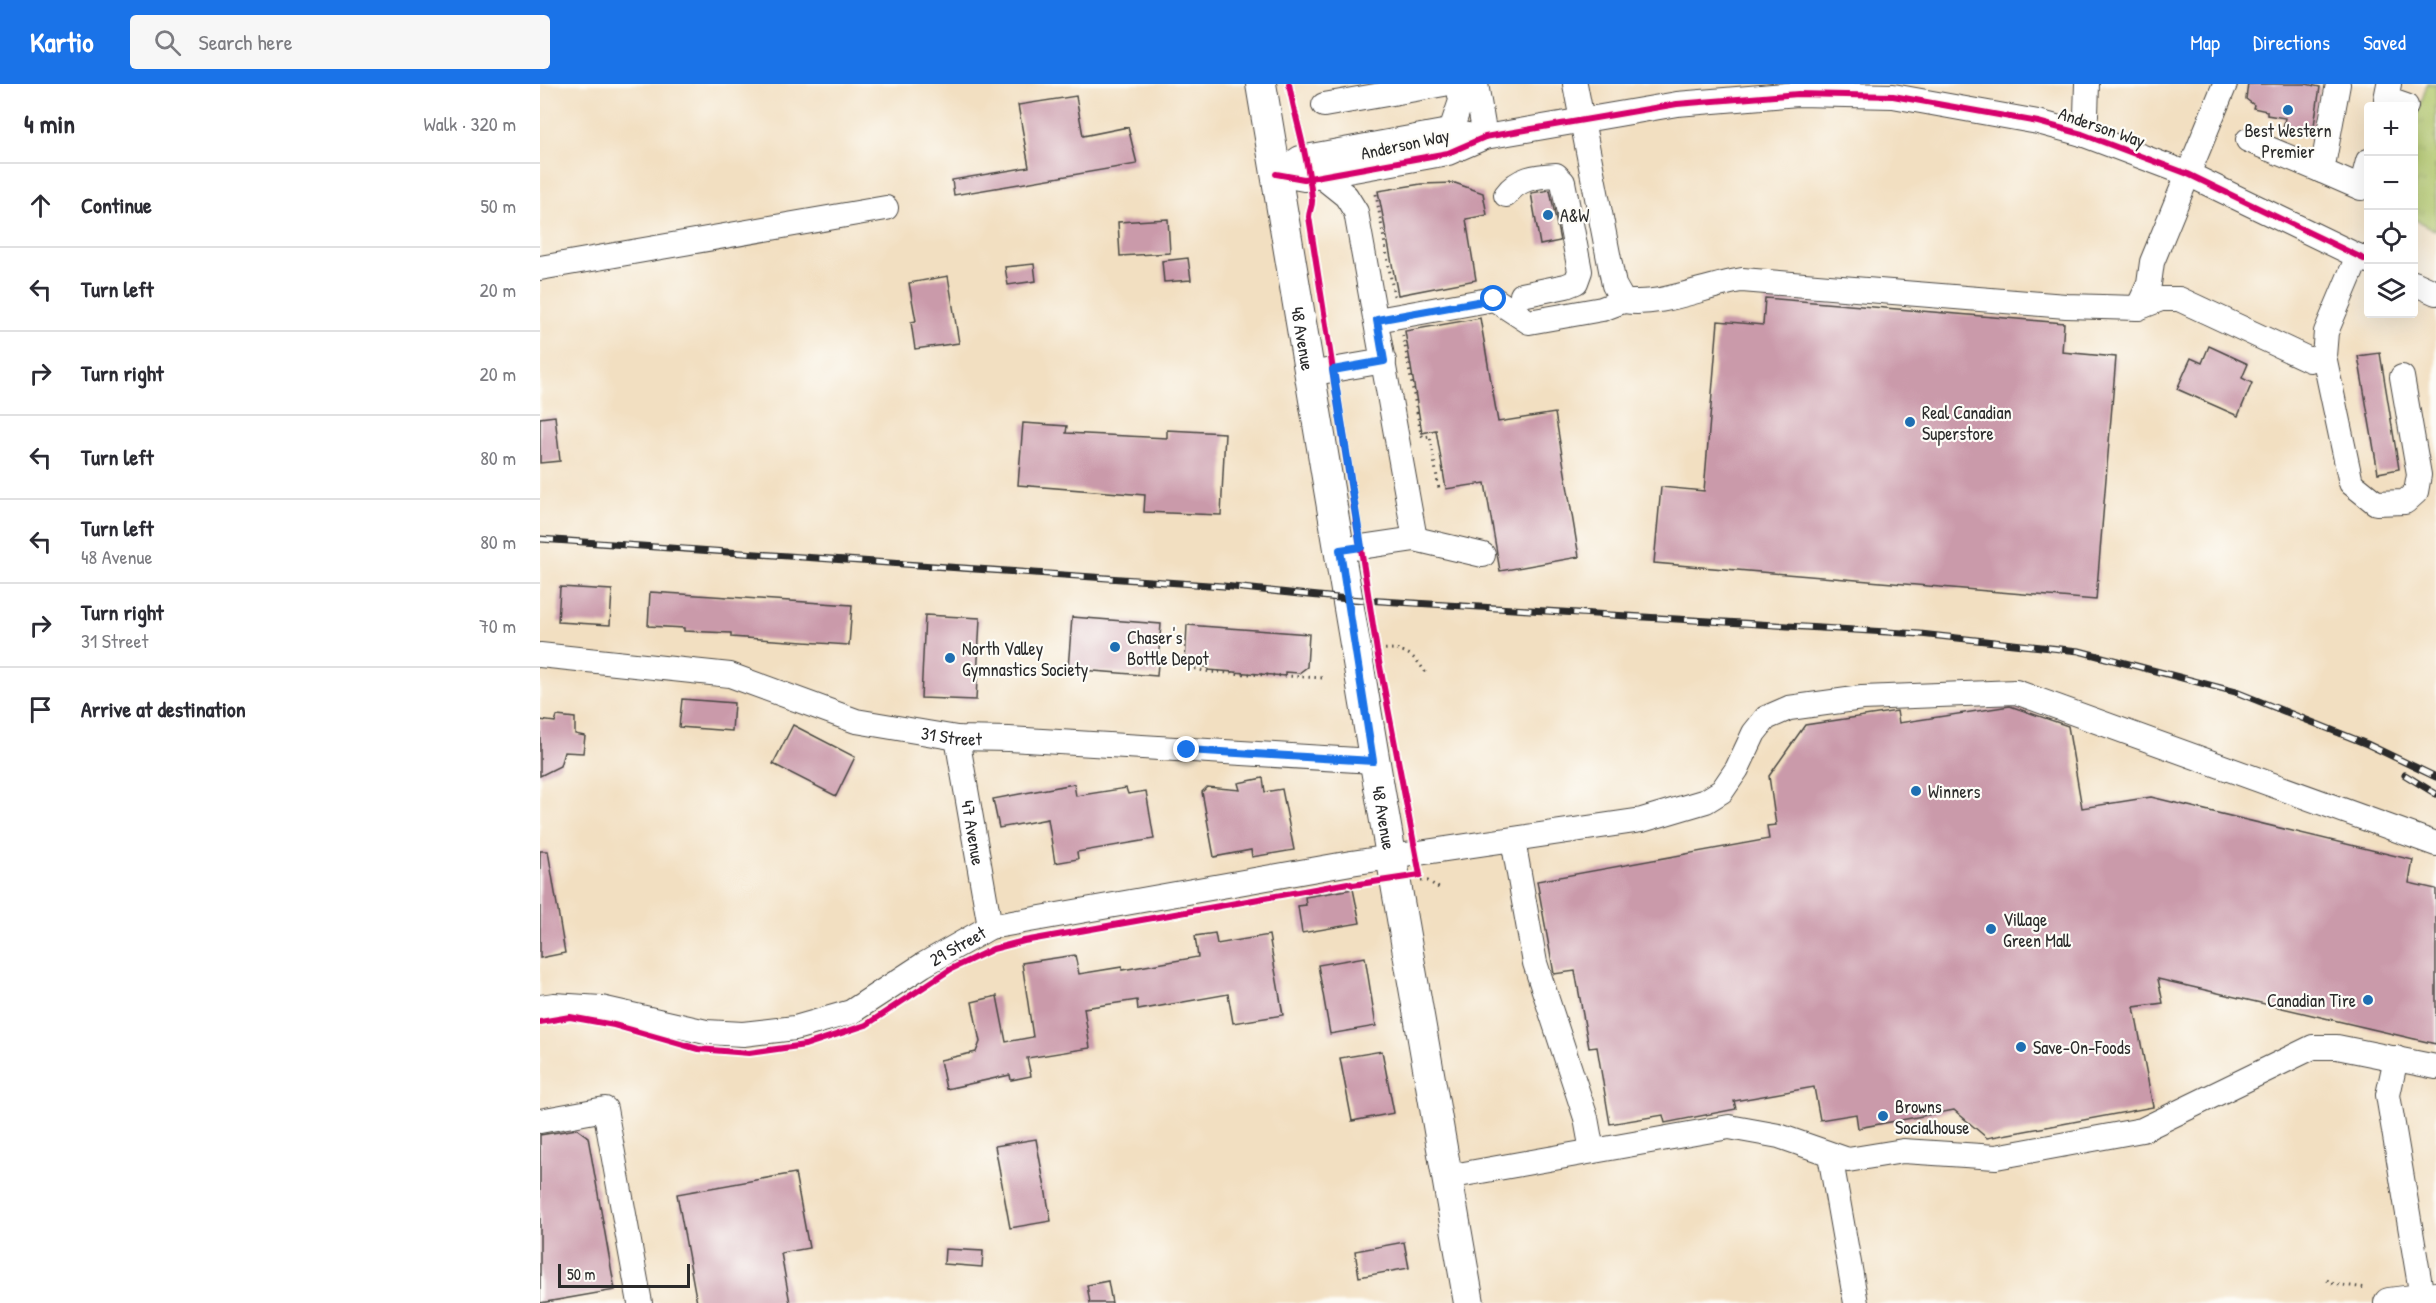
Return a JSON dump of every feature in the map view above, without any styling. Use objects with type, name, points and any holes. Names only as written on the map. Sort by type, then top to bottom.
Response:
[{"type":"main road","name":"48 Avenue","points":[[1261,84],[1340,550],[1373,761],[1406,869],[1447,1178],[1469,1303]]},
{"type":"main road","points":[[2378,1295],[2427,1300]]},
{"type":"street","points":[[1324,105],[1444,84]]},
{"type":"street","points":[[1450,133],[1461,101],[1458,84]]},
{"type":"street","points":[[1476,84],[1485,137]]},
{"type":"street","points":[[1575,84],[1614,285],[1623,301]]},
{"type":"street","points":[[2082,134],[2086,115],[2087,84]]},
{"type":"street","points":[[2138,308],[2149,284],[2152,262],[2225,84]]},
{"type":"street","points":[[2322,171],[2338,84]]},
{"type":"street","name":"Anderson Way","points":[[1276,174],[1304,179],[1448,153],[1485,137],[1582,119],[1677,105],[1798,94],[1893,96],[2038,122],[2082,134],[2188,174],[2363,258]]},
{"type":"street","name":"Anderson Way","points":[[1276,174],[1300,158],[1450,133],[1485,137]]},
{"type":"street","points":[[2248,140],[2361,188],[2364,176]]},
{"type":"street","points":[[1356,212],[1365,181],[1375,166]]},
{"type":"street","points":[[1506,195],[1514,183],[1524,180],[1556,175],[1563,182],[1580,271],[1576,282],[1522,295]]},
{"type":"street","points":[[1321,176],[1346,196],[1356,212],[1415,539]]},
{"type":"street","points":[[540,268],[886,208]]},
{"type":"street","points":[[2363,258],[2326,332],[2324,356],[2350,483],[2376,503],[2405,502],[2416,492],[2419,475],[2402,377]]},
{"type":"street","points":[[1377,320],[1494,299],[1529,322],[1602,309],[1623,301],[1642,304],[1717,284],[1742,280],[2066,306],[2138,308],[2161,299],[2179,299],[2310,360],[2324,356]]},
{"type":"street","points":[[2418,284],[2436,293]]},
{"type":"street","points":[[1309,374],[1384,361]]},
{"type":"street","points":[[1340,550],[1415,539],[1483,555]]},
{"type":"street","name":"31 Street","points":[[540,655],[730,675],[856,721],[957,738],[1009,738],[1373,761]]},
{"type":"street","name":"29 Street","points":[[540,1007],[554,1005],[601,1008],[706,1032],[743,1034],[795,1028],[851,1012],[923,965],[990,927],[1226,884],[1406,869],[1513,840],[1642,820],[1706,801],[1722,790],[1737,769],[1754,733],[1766,718],[1789,708],[1862,698],[2016,692],[2436,844]]},
{"type":"street","name":"47 Avenue","points":[[957,738],[990,927]]},
{"type":"street","points":[[1513,840],[1535,963],[1586,1118],[1592,1151]]},
{"type":"street","points":[[1447,1178],[1729,1127],[1779,1136],[1848,1160],[1903,1151],[1996,1157],[2056,1147],[2152,1126],[2313,1047],[2337,1047],[2436,1067]]},
{"type":"street","points":[[2396,1058],[2388,1095],[2427,1300]]},
{"type":"street","points":[[540,1121],[605,1109],[640,1303]]},
{"type":"street","points":[[1830,1155],[1856,1303]]},
{"type":"path","points":[[1376,194],[1395,300]]},
{"type":"path","points":[[1400,331],[1421,434],[1423,437],[1430,436],[1438,489]]},
{"type":"path","points":[[1376,640],[1380,662]]},
{"type":"path","points":[[1377,651],[1391,648],[1404,651],[1414,657],[1427,675]]},
{"type":"path","points":[[1189,668],[1210,672],[1324,678]]},
{"type":"path","points":[[1406,869],[1439,888]]},
{"type":"path","points":[[2327,1280],[2331,1284],[2378,1295]]},
{"type":"green space","points":[[2427,84],[2436,84],[2436,231],[2418,221],[2418,113]]},
{"type":"building","name":"Best Western Premier","points":[[2248,84],[2306,84],[2320,87],[2312,138],[2283,129],[2285,118],[2267,115],[2267,111],[2253,108],[2254,105],[2246,99]]},
{"type":"building","points":[[1076,96],[1083,136],[1128,127],[1137,164],[954,195],[952,180],[1029,167],[1018,105]]},
{"type":"building","points":[[1455,183],[1483,193],[1487,215],[1466,219],[1476,280],[1398,295],[1378,191],[1421,184]]},
{"type":"building","name":"A&W","points":[[1550,190],[1560,241],[1540,245],[1531,193]]},
{"type":"building","points":[[1168,219],[1170,253],[1120,256],[1118,222]]},
{"type":"building","points":[[1188,258],[1191,280],[1164,282],[1162,261]]},
{"type":"building","points":[[1034,264],[1036,281],[1008,285],[1005,267]]},
{"type":"building","points":[[948,276],[959,343],[915,349],[911,322],[916,321],[909,283]]},
{"type":"building","name":"Real Canadian Superstore","points":[[1765,298],[2064,323],[2062,352],[2116,357],[2096,600],[1654,563],[1661,487],[1704,491],[1718,321],[1763,325]]},
{"type":"building","points":[[1480,318],[1498,422],[1555,413],[1579,557],[1500,571],[1485,483],[1446,489],[1436,430],[1422,433],[1405,331]]},
{"type":"building","points":[[2209,346],[2248,364],[2242,378],[2252,383],[2238,416],[2177,389],[2191,358],[2202,363]]},
{"type":"building","points":[[2380,353],[2399,469],[2378,473],[2358,356]]},
{"type":"building","points":[[555,416],[560,461],[540,463],[540,418]]},
{"type":"building","points":[[1023,423],[1067,426],[1066,433],[1167,438],[1167,430],[1225,433],[1221,515],[1144,512],[1145,495],[1018,485]]},
{"type":"building","points":[[560,587],[612,590],[610,625],[558,622]]},
{"type":"building","points":[[650,592],[852,605],[849,645],[731,637],[731,633],[684,631],[684,628],[648,626]]},
{"type":"building","name":"North Valley Gymnastics Society","points":[[925,615],[980,618],[976,700],[921,698]]},
{"type":"building","name":"Chaser's Bottle Depot","points":[[1072,617],[1161,624],[1157,676],[1068,669]]},
{"type":"building","points":[[1187,625],[1309,634],[1307,667],[1299,673],[1285,672],[1285,676],[1208,670],[1208,667],[1185,665]]},
{"type":"building","points":[[682,699],[734,703],[732,731],[679,727]]},
{"type":"building","name":"Village Green Mall","points":[[2010,706],[2068,726],[2082,808],[2151,797],[2413,860],[2409,883],[2436,889],[2436,1044],[2158,979],[2163,1003],[2134,1007],[2153,1107],[1987,1138],[1954,1110],[1858,1128],[1856,1114],[1820,1120],[1814,1087],[1734,1101],[1736,1109],[1665,1123],[1663,1115],[1610,1124],[1597,1047],[1589,1048],[1575,971],[1554,974],[1537,881],[1769,839],[1767,826],[1776,825],[1769,776],[1805,725],[1897,711],[1899,723]]},
{"type":"building","points":[[557,716],[575,718],[575,734],[585,736],[583,753],[564,752],[560,766],[540,776],[540,720],[555,722]]},
{"type":"building","points":[[793,725],[855,757],[836,796],[773,764]]},
{"type":"building","points":[[1263,778],[1265,792],[1282,789],[1294,850],[1252,857],[1251,850],[1214,857],[1202,792],[1207,787],[1240,790],[1238,783]]},
{"type":"building","points":[[1074,784],[1076,796],[1126,788],[1128,794],[1146,791],[1154,839],[1077,852],[1078,859],[1055,863],[1048,819],[999,828],[993,799]]},
{"type":"building","points":[[540,851],[548,851],[565,953],[540,958]]},
{"type":"building","points":[[1353,889],[1360,923],[1302,933],[1298,906],[1306,905],[1305,897]]},
{"type":"building","points":[[1215,933],[1217,944],[1269,935],[1283,1015],[1233,1023],[1228,994],[1138,1010],[1137,1000],[1084,1008],[1090,1048],[1027,1058],[1031,1076],[1011,1080],[1010,1075],[946,1089],[940,1060],[976,1052],[980,1042],[972,1002],[997,996],[1006,1042],[1033,1037],[1022,963],[1075,955],[1079,974],[1122,967],[1122,970],[1198,957],[1195,936]]},
{"type":"building","points":[[1365,957],[1376,1026],[1330,1034],[1318,965]]},
{"type":"building","points":[[1382,1051],[1394,1113],[1352,1121],[1340,1058]]},
{"type":"building","points":[[577,1129],[588,1137],[615,1290],[540,1303],[540,1135]]},
{"type":"building","points":[[1036,1139],[1051,1221],[1010,1228],[995,1146]]},
{"type":"building","points":[[795,1173],[809,1248],[781,1253],[790,1303],[697,1303],[677,1194]]},
{"type":"building","points":[[1404,1242],[1409,1268],[1359,1277],[1355,1251]]},
{"type":"building","points":[[945,1249],[983,1251],[982,1267],[944,1264]]},
{"type":"building","points":[[1108,1281],[1112,1303],[1090,1303],[1087,1285]]},
{"type":"railway","points":[[540,539],[1223,586],[1348,599],[1920,634],[2079,651],[2236,692],[2367,744],[2436,777]]},
{"type":"railway","points":[[2405,775],[2436,794]]},
{"type":"cycle path","points":[[540,1022],[570,1017],[614,1025],[698,1049],[749,1053],[805,1045],[866,1025],[951,969],[993,949],[1024,941],[1348,883],[1353,885],[1420,875],[1377,651],[1309,217],[1312,201],[1310,184],[1289,84]]},
{"type":"cycle path","points":[[1276,174],[1304,179],[1448,153],[1485,137],[1677,104],[1798,94],[1893,96],[2038,122],[2082,134],[2188,174],[2364,259]]},
{"type":"place","name":"Best Western Premier","points":[[2288,110]]},
{"type":"place","name":"A&W","points":[[1548,215]]},
{"type":"place","name":"Real Canadian Superstore","points":[[1910,422]]},
{"type":"place","name":"Chaser's Bottle Depot","points":[[1115,647]]},
{"type":"place","name":"North Valley Gymnastics Society","points":[[950,658]]},
{"type":"place","name":"Winners","points":[[1916,791]]},
{"type":"place","name":"Village Green Mall","points":[[1991,929]]},
{"type":"place","name":"Canadian Tire","points":[[2368,1000]]},
{"type":"place","name":"Save-On-Foods","points":[[2021,1047]]},
{"type":"place","name":"Browns Socialhouse","points":[[1883,1116]]},
{"type":"route","points":[[1187,750],[1373,761],[1340,550],[1361,547],[1333,370],[1384,361],[1377,320],[1494,299]]}]
